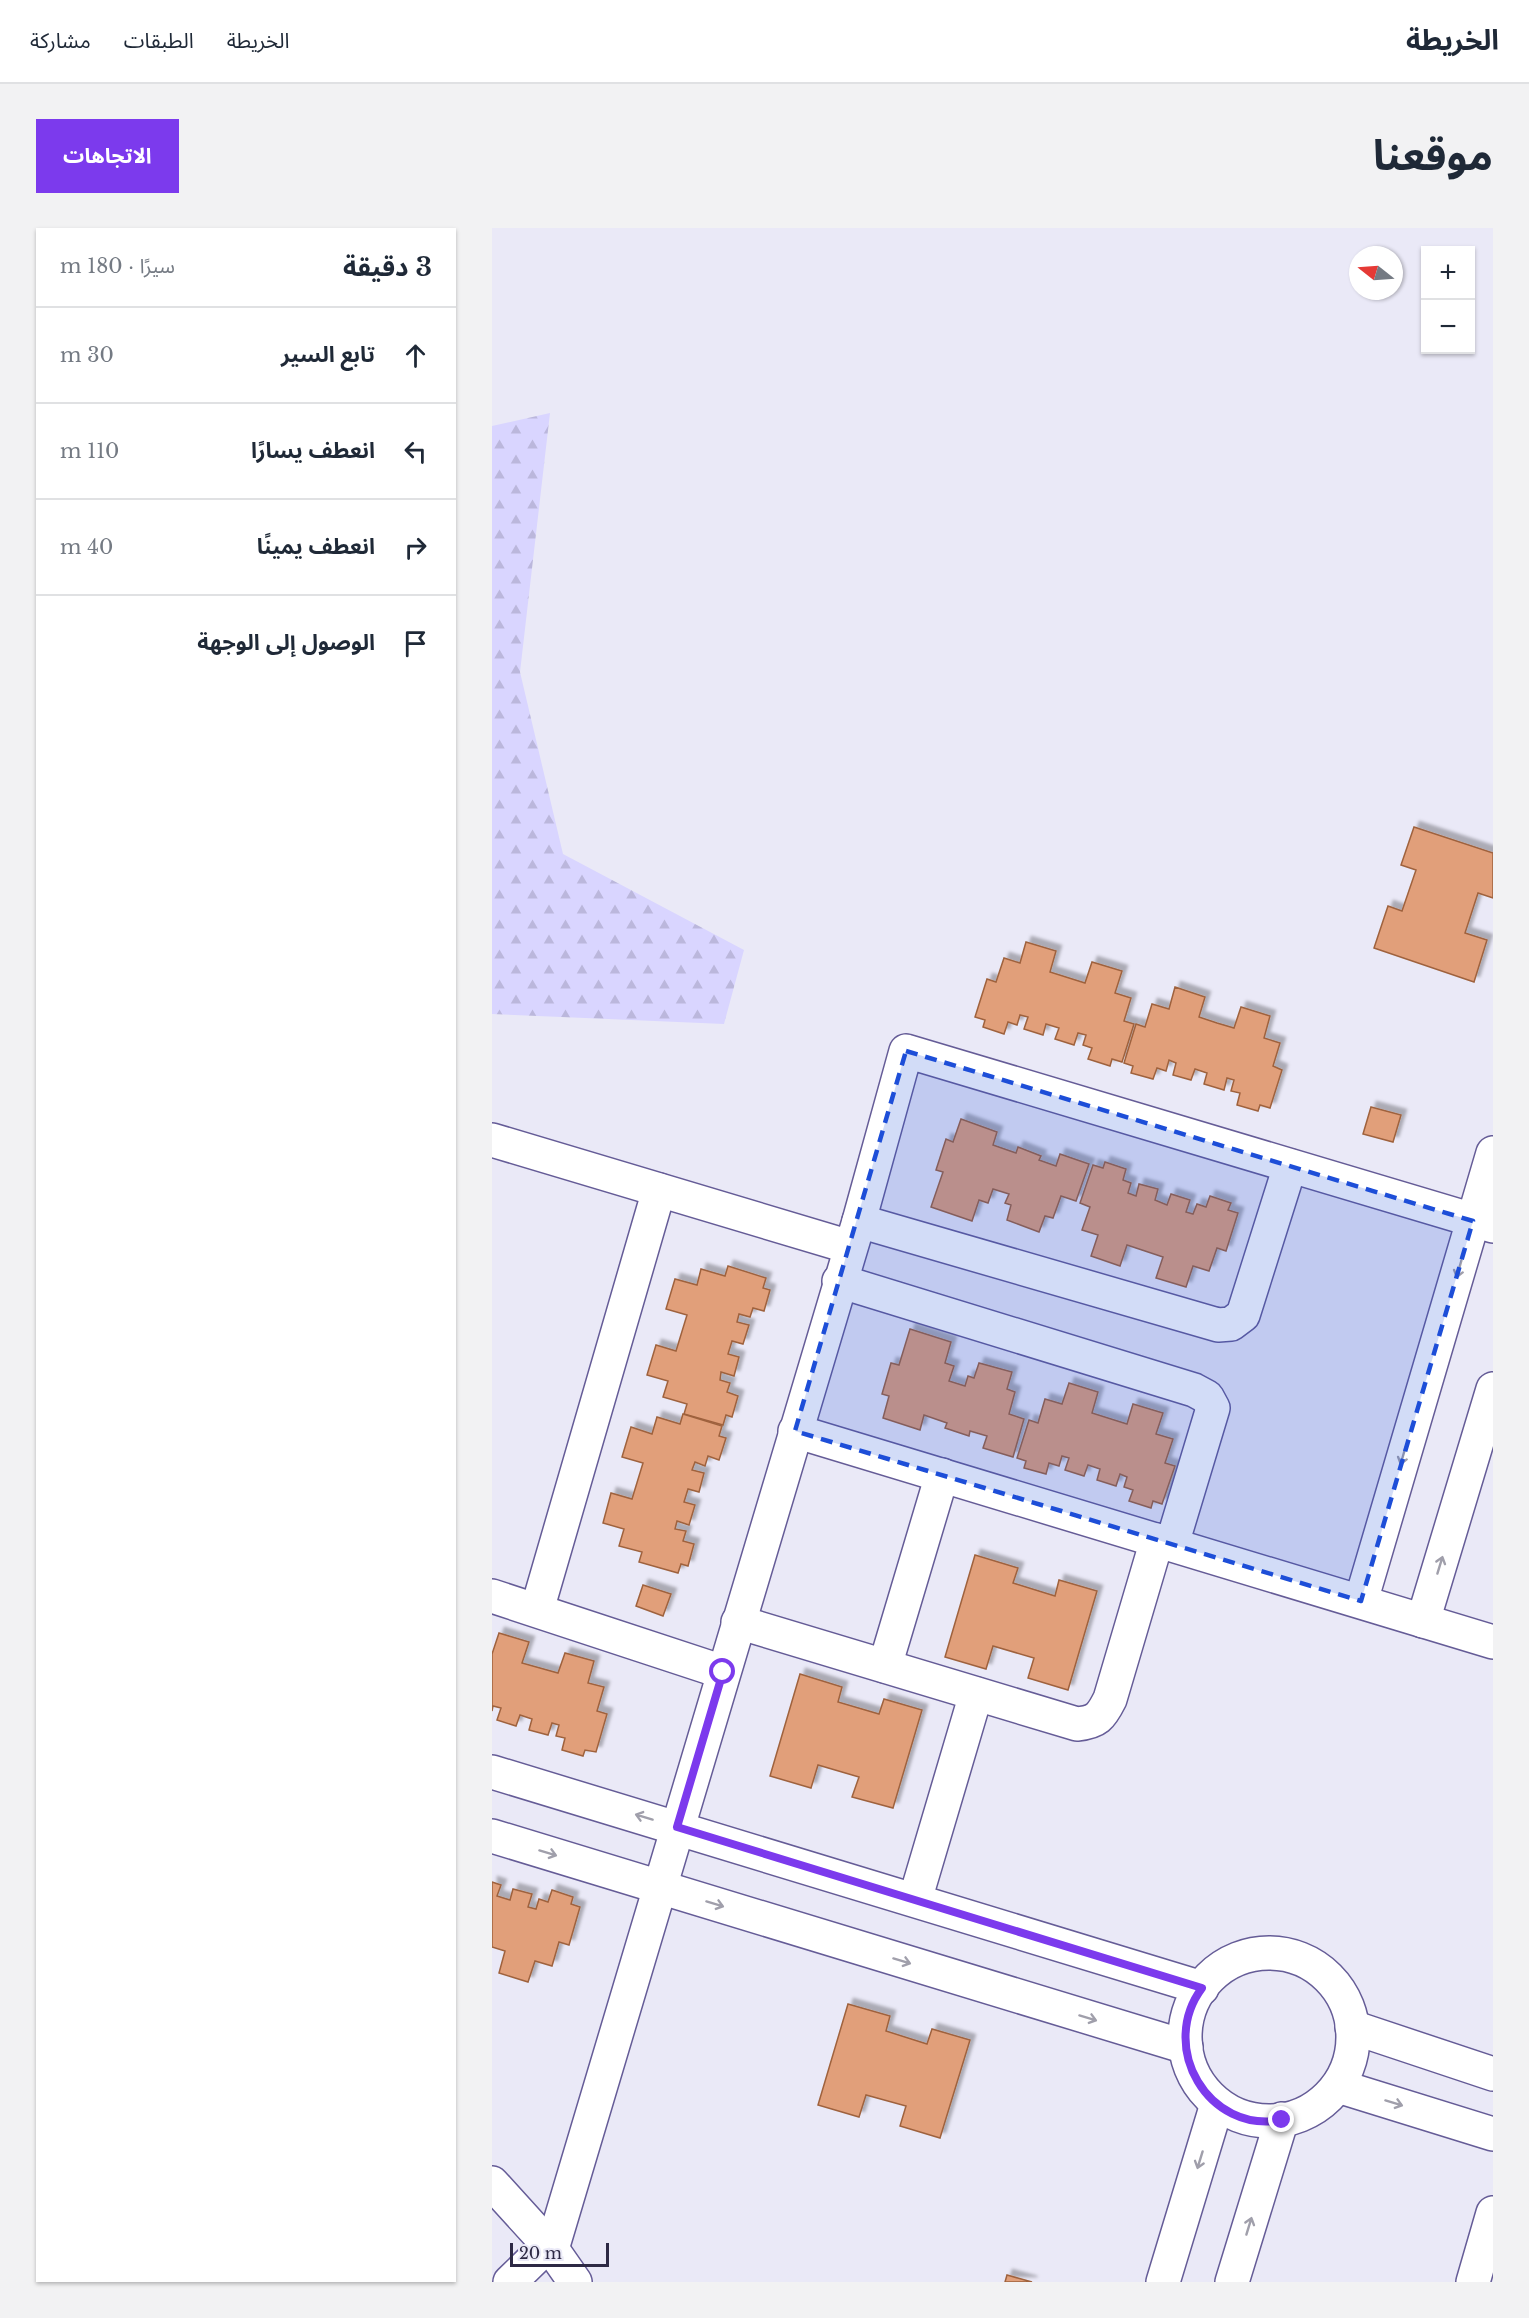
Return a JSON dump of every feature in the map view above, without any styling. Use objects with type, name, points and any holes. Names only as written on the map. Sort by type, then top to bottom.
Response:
[{"type":"street","points":[[510,2282],[550,2247],[854,1234],[906,1051],[1483,1224]]},
{"type":"street","points":[[492,1140],[659,1190],[854,1234],[1218,1325],[1231,1324],[1243,1315],[1290,1166]]},
{"type":"street","points":[[1361,1601],[1483,1224],[1493,1153]]},
{"type":"street","points":[[537,1610],[659,1190]]},
{"type":"street","points":[[738,1622],[1077,1724],[1092,1723],[1104,1712],[1110,1699],[1212,1408],[1207,1397],[1194,1390],[839,1281]]},
{"type":"street","points":[[1424,1621],[1493,1389]]},
{"type":"street","points":[[795,1431],[1493,1642]]},
{"type":"street","points":[[885,1666],[942,1475]]},
{"type":"street","points":[[492,1596],[723,1672]]},
{"type":"street","points":[[915,1900],[976,1694]]},
{"type":"street","points":[[492,1772],[1202,1988]]},
{"type":"street","points":[[492,1836],[1186,2048]]},
{"type":"street","points":[[1264,1953],[1293,1956],[1317,1968],[1336,1986],[1348,2010],[1352,2027],[1349,2062],[1338,2086],[1319,2105],[1295,2118],[1269,2122],[1243,2118],[1217,2104],[1197,2083],[1187,2056],[1185,2027],[1194,1999],[1202,1988],[1211,1975],[1236,1959],[1264,1953]]},
{"type":"street","points":[[1352,2027],[1493,2074]]},
{"type":"street","points":[[1338,2086],[1493,2134]]},
{"type":"street","points":[[1163,2282],[1217,2104]]},
{"type":"street","points":[[1232,2282],[1282,2120]]},
{"type":"street","points":[[492,2183],[550,2247],[575,2282]]},
{"type":"street","points":[[1473,2282],[1493,2213]]},
{"type":"highlighted area","points":[[906,1051],[1473,1221],[1361,1601],[795,1431]]},
{"type":"green space","points":[[550,413],[520,672],[563,854],[744,950],[724,1024],[492,1014],[492,426]]},
{"type":"building","points":[[1414,827],[1493,853],[1493,898],[1478,893],[1465,933],[1487,940],[1474,982],[1374,948],[1388,906],[1402,911],[1416,870],[1401,865]]},
{"type":"building","points":[[1026,942],[1056,951],[1050,972],[1085,983],[1092,962],[1122,971],[1115,993],[1131,998],[1124,1021],[1134,1024],[1122,1062],[1112,1059],[1110,1066],[1088,1059],[1092,1048],[1083,1045],[1086,1035],[1078,1033],[1074,1045],[1055,1039],[1059,1028],[1046,1024],[1043,1035],[1024,1029],[1028,1017],[1020,1015],[1017,1025],[1008,1022],[1004,1034],[983,1027],[985,1020],[975,1017],[987,979],[996,982],[1004,958],[1020,963]]},
{"type":"building","points":[[1175,987],[1205,997],[1199,1017],[1217,1023],[1234,1028],[1241,1007],[1270,1016],[1264,1038],[1280,1043],[1273,1066],[1282,1070],[1270,1108],[1260,1105],[1258,1111],[1237,1105],[1240,1093],[1231,1091],[1234,1080],[1227,1078],[1224,1090],[1204,1084],[1207,1073],[1195,1069],[1191,1080],[1173,1075],[1176,1063],[1169,1060],[1166,1071],[1157,1068],[1153,1079],[1131,1073],[1133,1066],[1124,1063],[1136,1024],[1145,1027],[1152,1004],[1169,1009]]},
{"type":"building","points":[[1371,1107],[1401,1115],[1393,1142],[1363,1134]]},
{"type":"building","points":[[961,1119],[997,1132],[993,1145],[1016,1153],[1018,1147],[1041,1156],[1039,1160],[1056,1166],[1060,1154],[1089,1164],[1076,1201],[1061,1196],[1053,1218],[1045,1216],[1039,1232],[1007,1220],[1011,1205],[1005,1203],[1009,1194],[993,1189],[988,1203],[979,1200],[972,1221],[931,1207],[943,1172],[936,1170],[946,1139],[953,1142]]},
{"type":"building","points":[[1105,1162],[1126,1169],[1123,1180],[1131,1183],[1128,1193],[1136,1196],[1139,1184],[1158,1189],[1155,1200],[1167,1205],[1171,1194],[1190,1200],[1186,1212],[1193,1214],[1197,1204],[1206,1207],[1210,1196],[1231,1203],[1228,1210],[1238,1213],[1226,1251],[1217,1248],[1209,1271],[1193,1266],[1186,1287],[1156,1278],[1163,1257],[1127,1245],[1120,1266],[1091,1256],[1098,1235],[1082,1230],[1090,1207],[1080,1203],[1093,1165],[1103,1168]]},
{"type":"building","points":[[728,1266],[766,1278],[763,1288],[770,1290],[764,1311],[753,1308],[750,1317],[739,1314],[737,1322],[749,1325],[743,1344],[732,1341],[728,1354],[739,1357],[734,1376],[721,1372],[720,1380],[730,1383],[727,1392],[738,1396],[732,1417],[726,1415],[723,1425],[684,1414],[687,1404],[663,1397],[668,1381],[647,1375],[656,1345],[676,1351],[687,1315],[666,1309],[675,1279],[697,1285],[701,1269],[725,1276]]},
{"type":"building","points":[[910,1329],[951,1342],[945,1363],[954,1366],[949,1381],[965,1386],[968,1376],[974,1378],[979,1363],[1012,1372],[1007,1389],[1015,1392],[1009,1414],[1024,1419],[1013,1457],[983,1448],[987,1436],[970,1431],[969,1436],[945,1428],[947,1423],[924,1415],[920,1430],[883,1418],[889,1396],[882,1394],[891,1363],[899,1365]]},
{"type":"building","points":[[1069,1383],[1098,1392],[1092,1413],[1127,1424],[1133,1404],[1163,1413],[1156,1434],[1173,1439],[1165,1463],[1175,1466],[1162,1504],[1153,1501],[1151,1508],[1129,1501],[1133,1490],[1124,1487],[1127,1477],[1120,1474],[1116,1486],[1097,1480],[1100,1469],[1088,1465],[1084,1476],[1065,1470],[1069,1458],[1062,1456],[1059,1466],[1049,1463],[1046,1474],[1024,1468],[1026,1461],[1017,1458],[1029,1420],[1038,1423],[1045,1399],[1062,1404]]},
{"type":"building","points":[[683,1414],[722,1426],[719,1436],[726,1438],[719,1460],[708,1456],[705,1466],[695,1462],[692,1470],[704,1473],[699,1492],[688,1489],[684,1502],[695,1505],[689,1525],[677,1521],[675,1529],[686,1531],[683,1541],[694,1544],[688,1566],[681,1564],[678,1573],[639,1562],[642,1552],[619,1546],[624,1529],[603,1523],[611,1493],[632,1499],[643,1463],[622,1457],[631,1427],[652,1434],[657,1417],[680,1424]]},
{"type":"building","points":[[975,1555],[1018,1568],[1013,1583],[1055,1596],[1059,1580],[1097,1591],[1068,1690],[1028,1678],[1034,1658],[993,1646],[986,1669],[945,1657]]},
{"type":"building","points":[[643,1585],[671,1594],[663,1616],[636,1606]]},
{"type":"building","points":[[499,1633],[529,1642],[522,1663],[558,1673],[565,1653],[594,1661],[588,1683],[604,1687],[597,1711],[607,1714],[596,1752],[585,1750],[583,1756],[562,1750],[565,1738],[556,1736],[559,1725],[552,1723],[548,1735],[529,1730],[532,1719],[520,1715],[516,1726],[497,1720],[501,1708],[493,1706],[492,1711],[492,1654]]},
{"type":"building","points":[[800,1674],[842,1687],[838,1702],[879,1714],[884,1699],[922,1710],[893,1808],[852,1797],[859,1777],[818,1765],[811,1788],[770,1776]]},
{"type":"building","points":[[492,1882],[501,1885],[497,1896],[510,1900],[513,1889],[532,1894],[528,1907],[536,1909],[539,1899],[548,1902],[552,1890],[573,1897],[571,1904],[580,1907],[569,1945],[559,1942],[552,1966],[535,1961],[528,1982],[499,1973],[505,1951],[492,1947]]},
{"type":"building","points":[[848,2004],[890,2016],[886,2031],[927,2044],[932,2029],[970,2040],[940,2138],[900,2126],[906,2106],[866,2095],[859,2117],[818,2105]]},
{"type":"building","points":[[1007,2275],[1032,2282],[1005,2282]]},
{"type":"route","points":[[723,1672],[677,1827],[1202,1988],[1194,1999],[1185,2027],[1187,2056],[1197,2083],[1217,2104],[1243,2118],[1269,2122],[1282,2120]]}]
